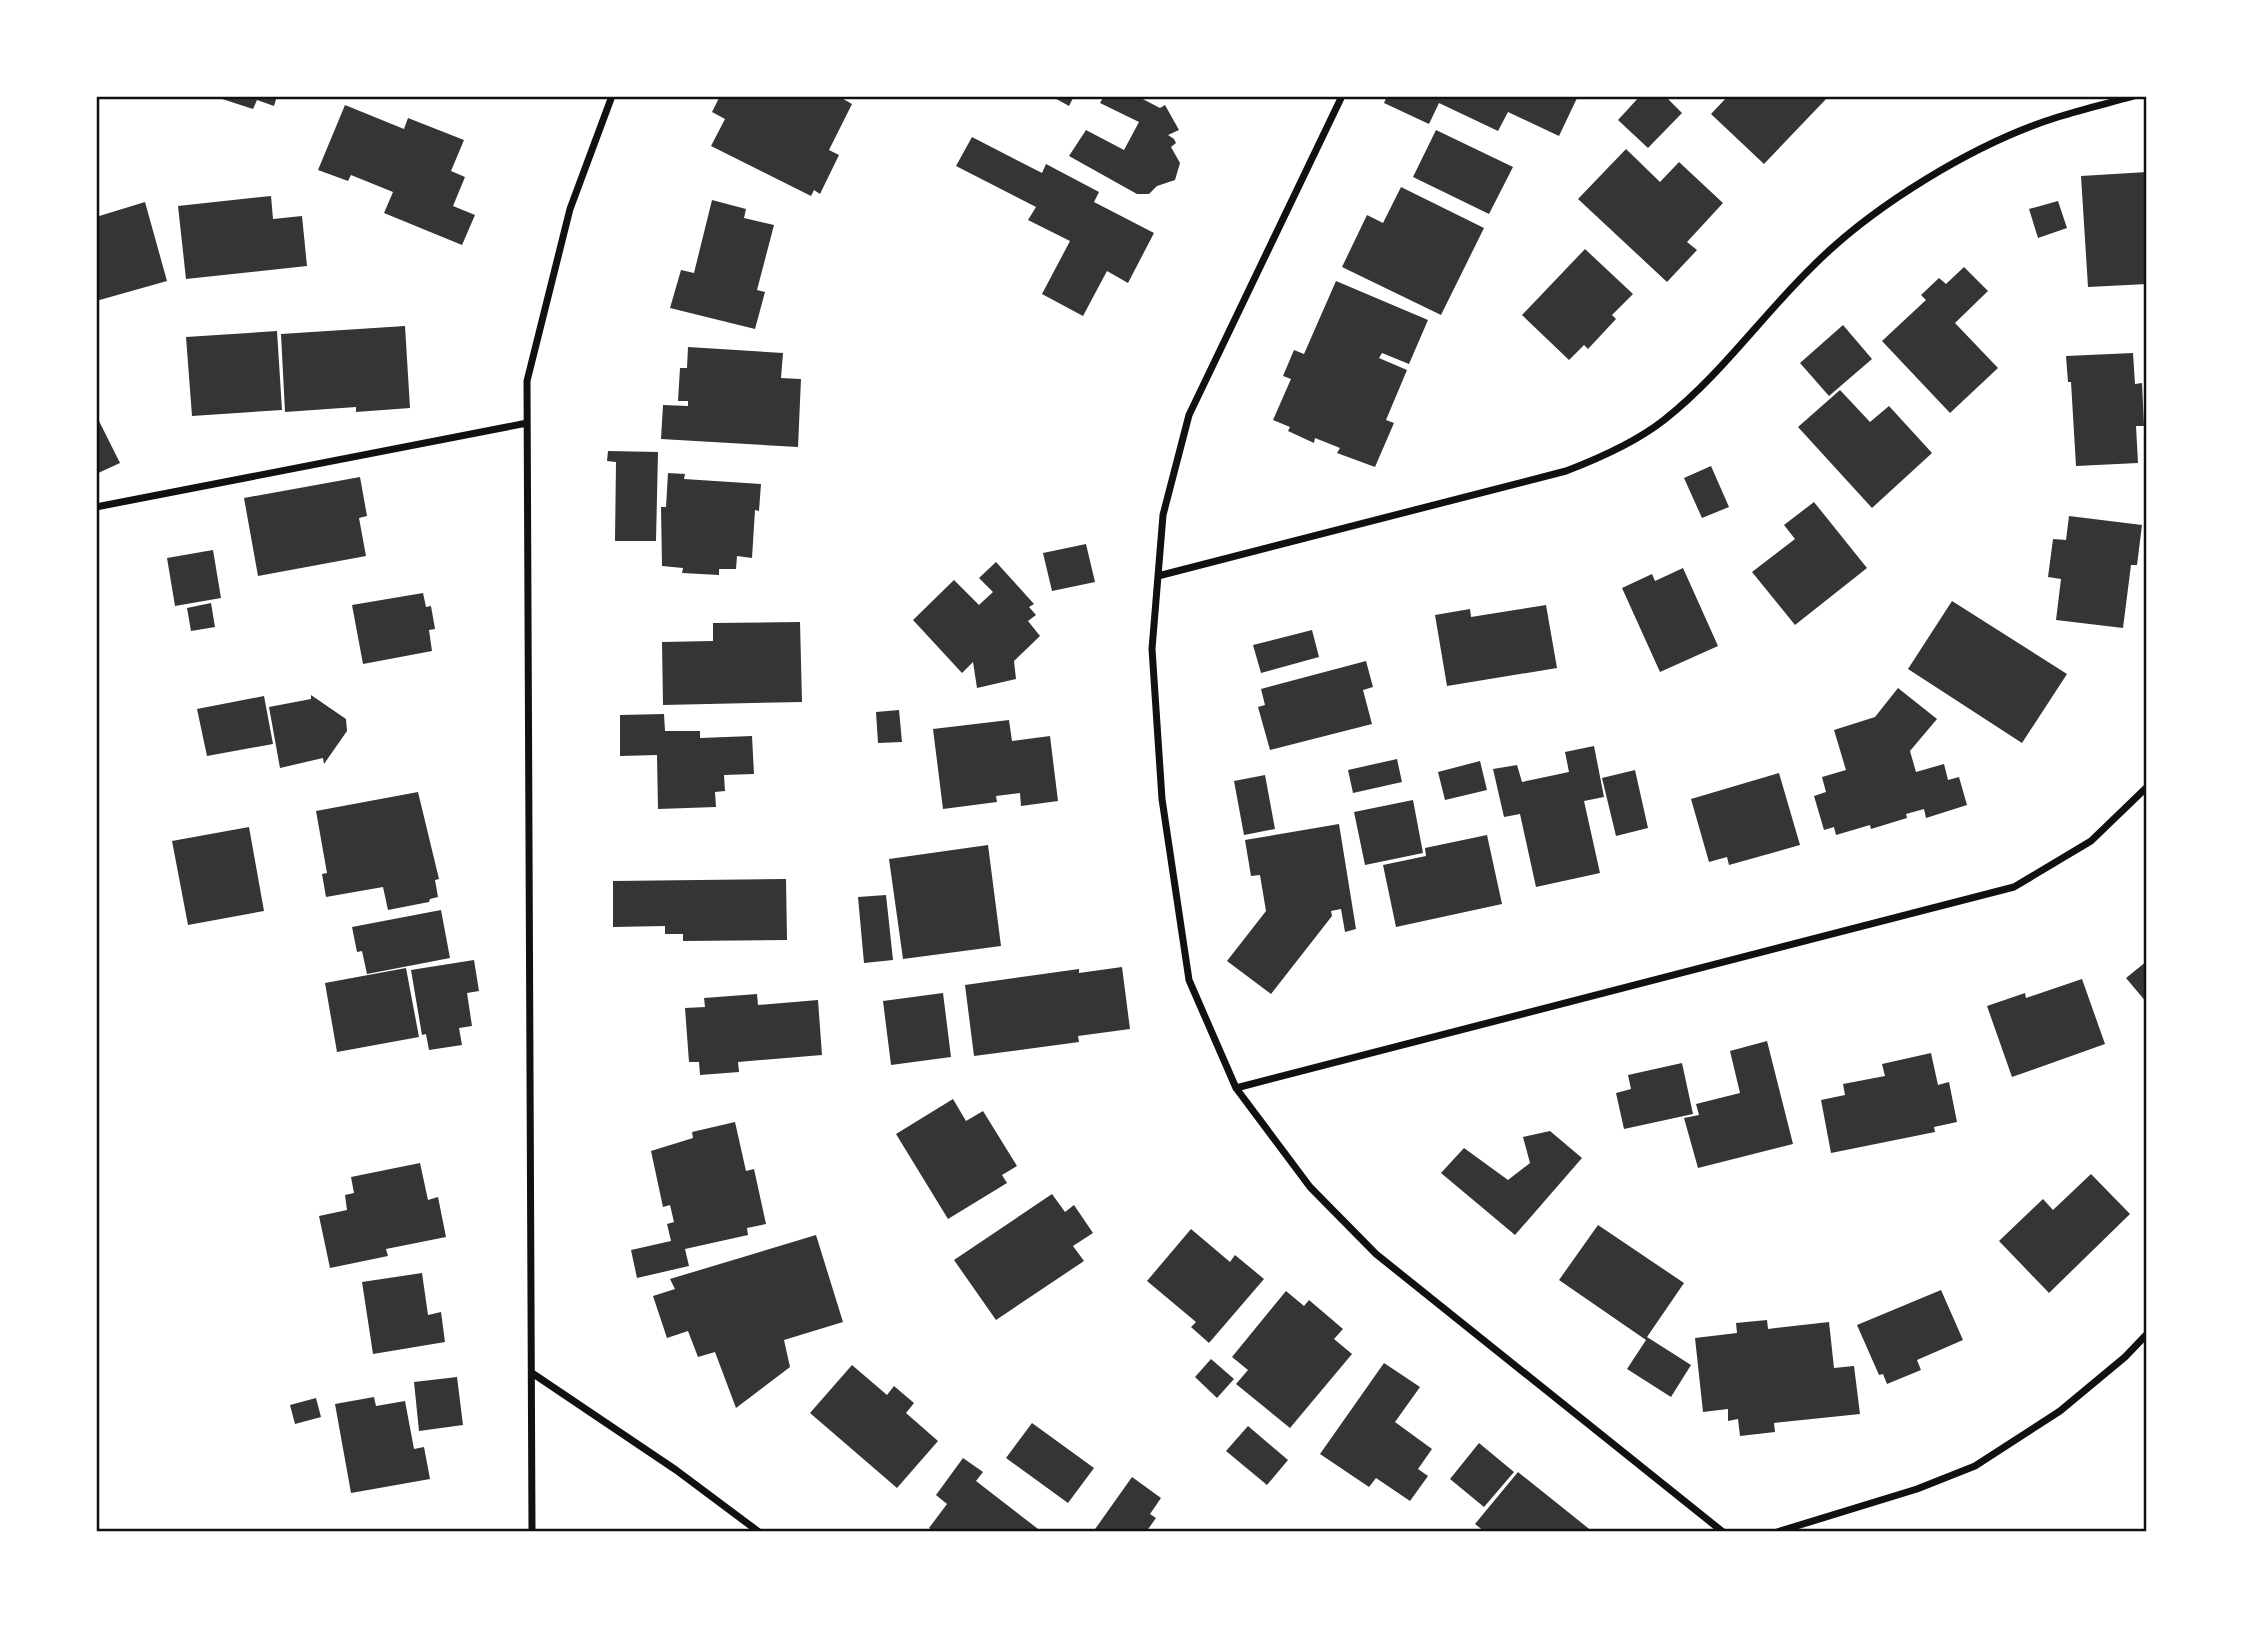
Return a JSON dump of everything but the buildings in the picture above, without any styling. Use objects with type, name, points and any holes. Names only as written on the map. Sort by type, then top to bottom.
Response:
[{"type":"street","points":[[532,1532],[527,381],[570,209],[612,96]]},
{"type":"street","points":[[1342,96],[1189,415],[1163,515],[1152,649],[1162,799],[1189,980],[1236,1088],[1310,1186],[1376,1254],[1723,1532]]},
{"type":"street","points":[[1158,576],[1566,471],[1599,458],[1662,421],[1700,388],[1812,267],[1860,224],[1966,156],[2056,117],[2134,96]]},
{"type":"street","points":[[96,507],[527,423]]},
{"type":"street","points":[[1236,1088],[2014,887],[2091,841],[2147,787]]},
{"type":"street","points":[[1777,1532],[1917,1489],[1975,1466],[2060,1411],[2125,1357],[2147,1334]]},
{"type":"street","points":[[533,1373],[676,1470],[759,1532]]}]
